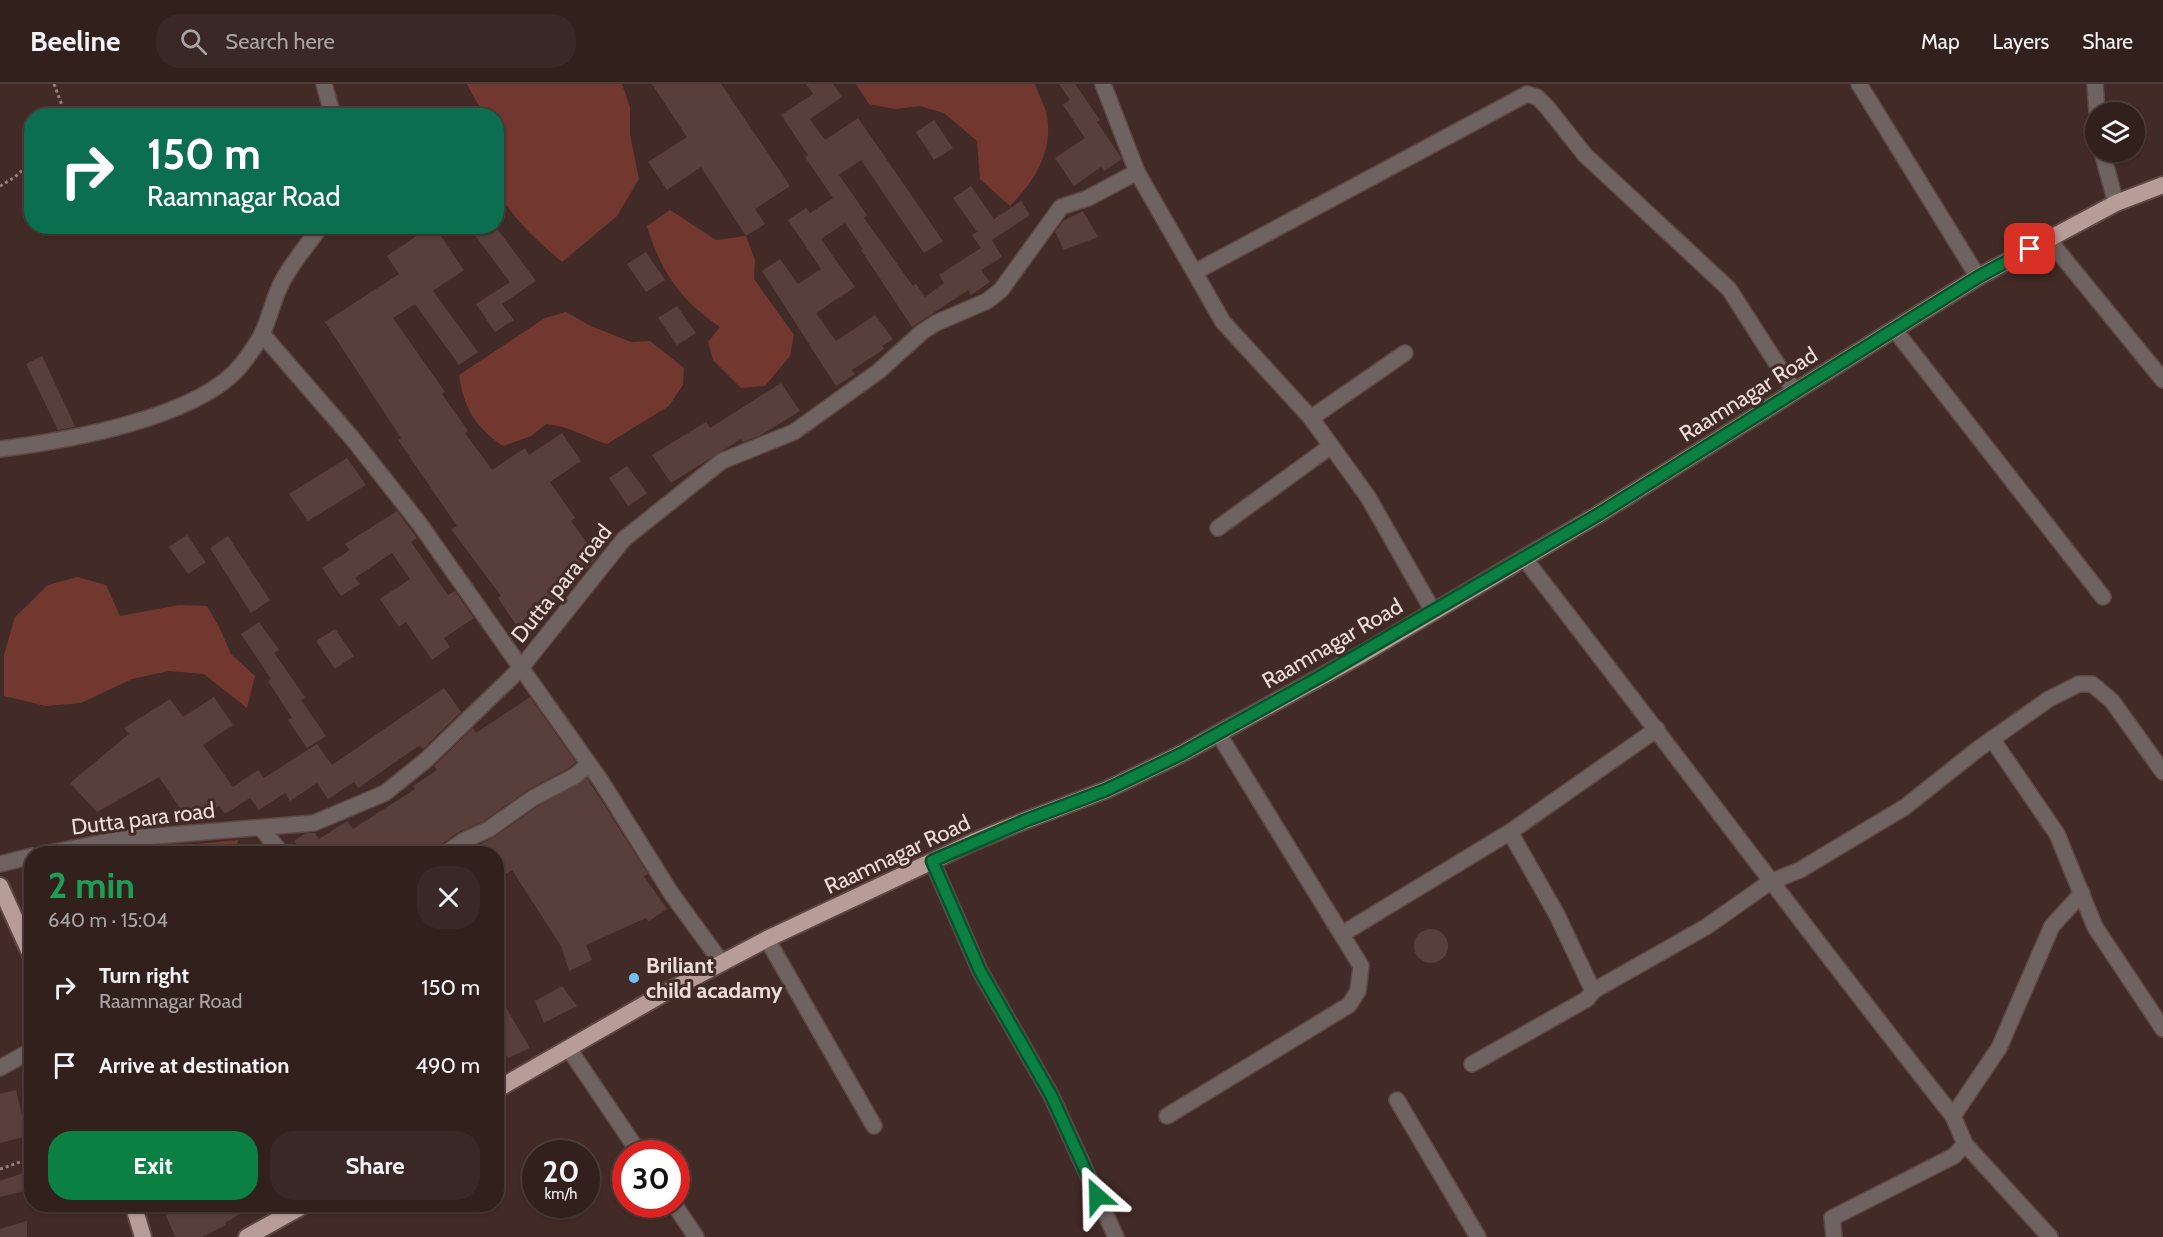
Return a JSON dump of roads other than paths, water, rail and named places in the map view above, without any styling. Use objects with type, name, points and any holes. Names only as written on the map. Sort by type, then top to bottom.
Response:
[{"type":"highway","name":"Raamnagar Road","points":[[504,1086],[767,939],[932,861],[1024,821],[1106,790],[1218,733],[1359,656],[1524,558],[1978,277],[2116,203],[2163,185]]},
{"type":"highway","points":[[0,886],[24,939]]},
{"type":"highway","points":[[136,1212],[144,1237]]},
{"type":"highway","points":[[247,1237],[292,1212]]},
{"type":"street","points":[[324,84],[331,108]]},
{"type":"street","points":[[1103,84],[1137,172],[1223,322],[1235,338],[1311,418],[1368,497],[1433,611]]},
{"type":"street","points":[[2095,84],[2096,102]]},
{"type":"street","points":[[1862,85],[1978,277]]},
{"type":"street","points":[[1195,272],[1527,94],[1537,97],[1547,106],[1585,155],[1729,289],[1795,392]]},
{"type":"street","points":[[2105,162],[2116,203]]},
{"type":"street","name":"Dutta para road","points":[[85,846],[120,839],[314,823],[386,793],[426,760],[520,669],[624,539],[723,461],[794,432],[879,371],[922,332],[936,323],[987,301],[1001,290],[1061,207],[1088,198],[1137,172]]},
{"type":"street","points":[[0,449],[61,441],[158,414],[197,398],[228,378],[241,365],[262,334],[281,284],[315,234]]},
{"type":"street","points":[[2048,239],[2163,380]]},
{"type":"street","points":[[1894,329],[2103,597]]},
{"type":"street","points":[[262,334],[352,438],[419,523],[589,764],[671,893],[722,963]]},
{"type":"street","points":[[1311,418],[1406,353]]},
{"type":"street","points":[[1218,528],[1331,446]]},
{"type":"street","points":[[1524,558],[1657,729],[1770,882],[1953,1116],[1965,1144],[2050,1237]]},
{"type":"street","points":[[1472,1064],[1587,999],[1593,991],[1706,927],[1770,882],[1800,870],[1905,807],[1992,739],[2049,699],[2079,684],[2092,684],[2112,701],[2163,772]]},
{"type":"street","points":[[1342,934],[1510,832],[1657,729]]},
{"type":"street","points":[[1167,1116],[1349,1005],[1358,991],[1361,966],[1218,733]]},
{"type":"street","points":[[1992,739],[2057,834],[2095,927],[2163,1029]]},
{"type":"street","points":[[456,846],[489,829],[533,798],[575,776],[589,764]]},
{"type":"street","points":[[261,828],[276,846]]},
{"type":"street","points":[[1510,832],[1557,915],[1593,991]]},
{"type":"street","points":[[0,864],[24,858]]},
{"type":"street","points":[[932,861],[980,971],[1051,1095],[1116,1237]]},
{"type":"street","points":[[1953,1116],[1999,1048],[2052,926],[2082,893]]},
{"type":"street","points":[[767,939],[874,1126]]},
{"type":"street","points":[[569,1049],[631,1140]]},
{"type":"street","points":[[0,1068],[24,1054]]},
{"type":"street","points":[[1397,1100],[1478,1237]]},
{"type":"street","points":[[1834,1237],[1832,1218],[1954,1156],[1965,1144]]},
{"type":"street","points":[[683,1218],[696,1237]]},
{"type":"place","name":"Briliant child acadamy","points":[[634,978]]}]
